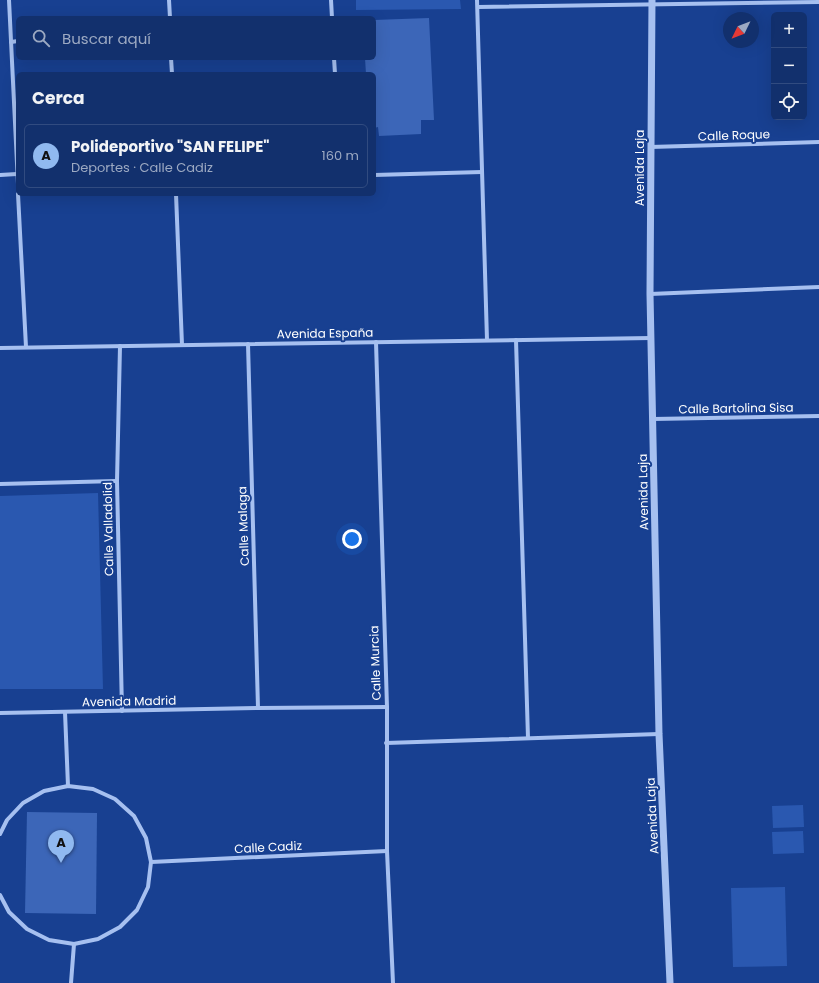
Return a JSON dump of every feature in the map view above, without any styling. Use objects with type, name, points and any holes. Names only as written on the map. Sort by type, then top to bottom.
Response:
[{"type":"street","points":[[9,0],[16,136]]},
{"type":"street","points":[[169,0],[170,16]]},
{"type":"street","points":[[331,0],[332,16]]},
{"type":"street","points":[[478,0],[487,340]]},
{"type":"street","points":[[478,7],[652,2],[819,2]]},
{"type":"street","name":"Avenida Laja","points":[[652,2],[650,294],[659,734],[670,983]]},
{"type":"street","points":[[11,42],[16,41]]},
{"type":"street","points":[[171,60],[172,72]]},
{"type":"street","points":[[334,60],[335,72]]},
{"type":"street","name":"Calle Roque","points":[[650,147],[819,142]]},
{"type":"street","points":[[376,176],[482,172]]},
{"type":"street","points":[[0,175],[16,174]]},
{"type":"street","points":[[18,196],[26,347]]},
{"type":"street","points":[[176,196],[182,345]]},
{"type":"street","points":[[650,294],[819,286]]},
{"type":"street","name":"Avenida España","points":[[0,348],[651,338]]},
{"type":"street","points":[[516,340],[528,738]]},
{"type":"street","name":"Calle Murcia","points":[[376,342],[386,707],[387,851],[393,983]]},
{"type":"street","name":"Calle Malaga","points":[[248,344],[258,708]]},
{"type":"street","name":"Calle Valladolid","points":[[120,346],[117,481],[122,711]]},
{"type":"street","name":"Calle Bartolina Sisa","points":[[653,419],[819,416]]},
{"type":"street","points":[[0,484],[117,481]]},
{"type":"street","name":"Avenida Madrid","points":[[0,713],[386,707]]},
{"type":"street","points":[[65,712],[68,786]]},
{"type":"street","points":[[386,743],[659,734]]},
{"type":"street","points":[[0,834],[7,820],[23,802],[44,791],[68,786],[92,789],[115,799],[134,816],[146,838],[151,862],[148,887],[137,910],[120,928],[98,939],[74,944],[49,940],[27,929],[9,912],[0,895]]},
{"type":"street","name":"Calle Cadiz","points":[[151,862],[387,851]]},
{"type":"street","points":[[71,983],[74,944]]},
{"type":"shaded area","points":[[356,0],[460,0],[461,9],[356,10]]},
{"type":"shaded area","points":[[98,493],[103,689],[0,689],[0,496]]},
{"type":"shaded area","points":[[803,805],[804,827],[773,828],[772,806]]},
{"type":"shaded area","points":[[803,831],[804,853],[773,854],[772,832]]},
{"type":"shaded area","points":[[785,887],[787,966],[733,967],[731,888]]},
{"type":"building","points":[[429,18],[434,120],[421,120],[421,134],[379,136],[378,127],[376,128],[376,72],[366,72],[365,60],[376,60],[376,20]]},
{"type":"building","points":[[27,812],[97,813],[96,914],[25,913]]},
{"type":"place","name":"Polideportivo \"SAN FELIPE\"","points":[[61,863]]}]
